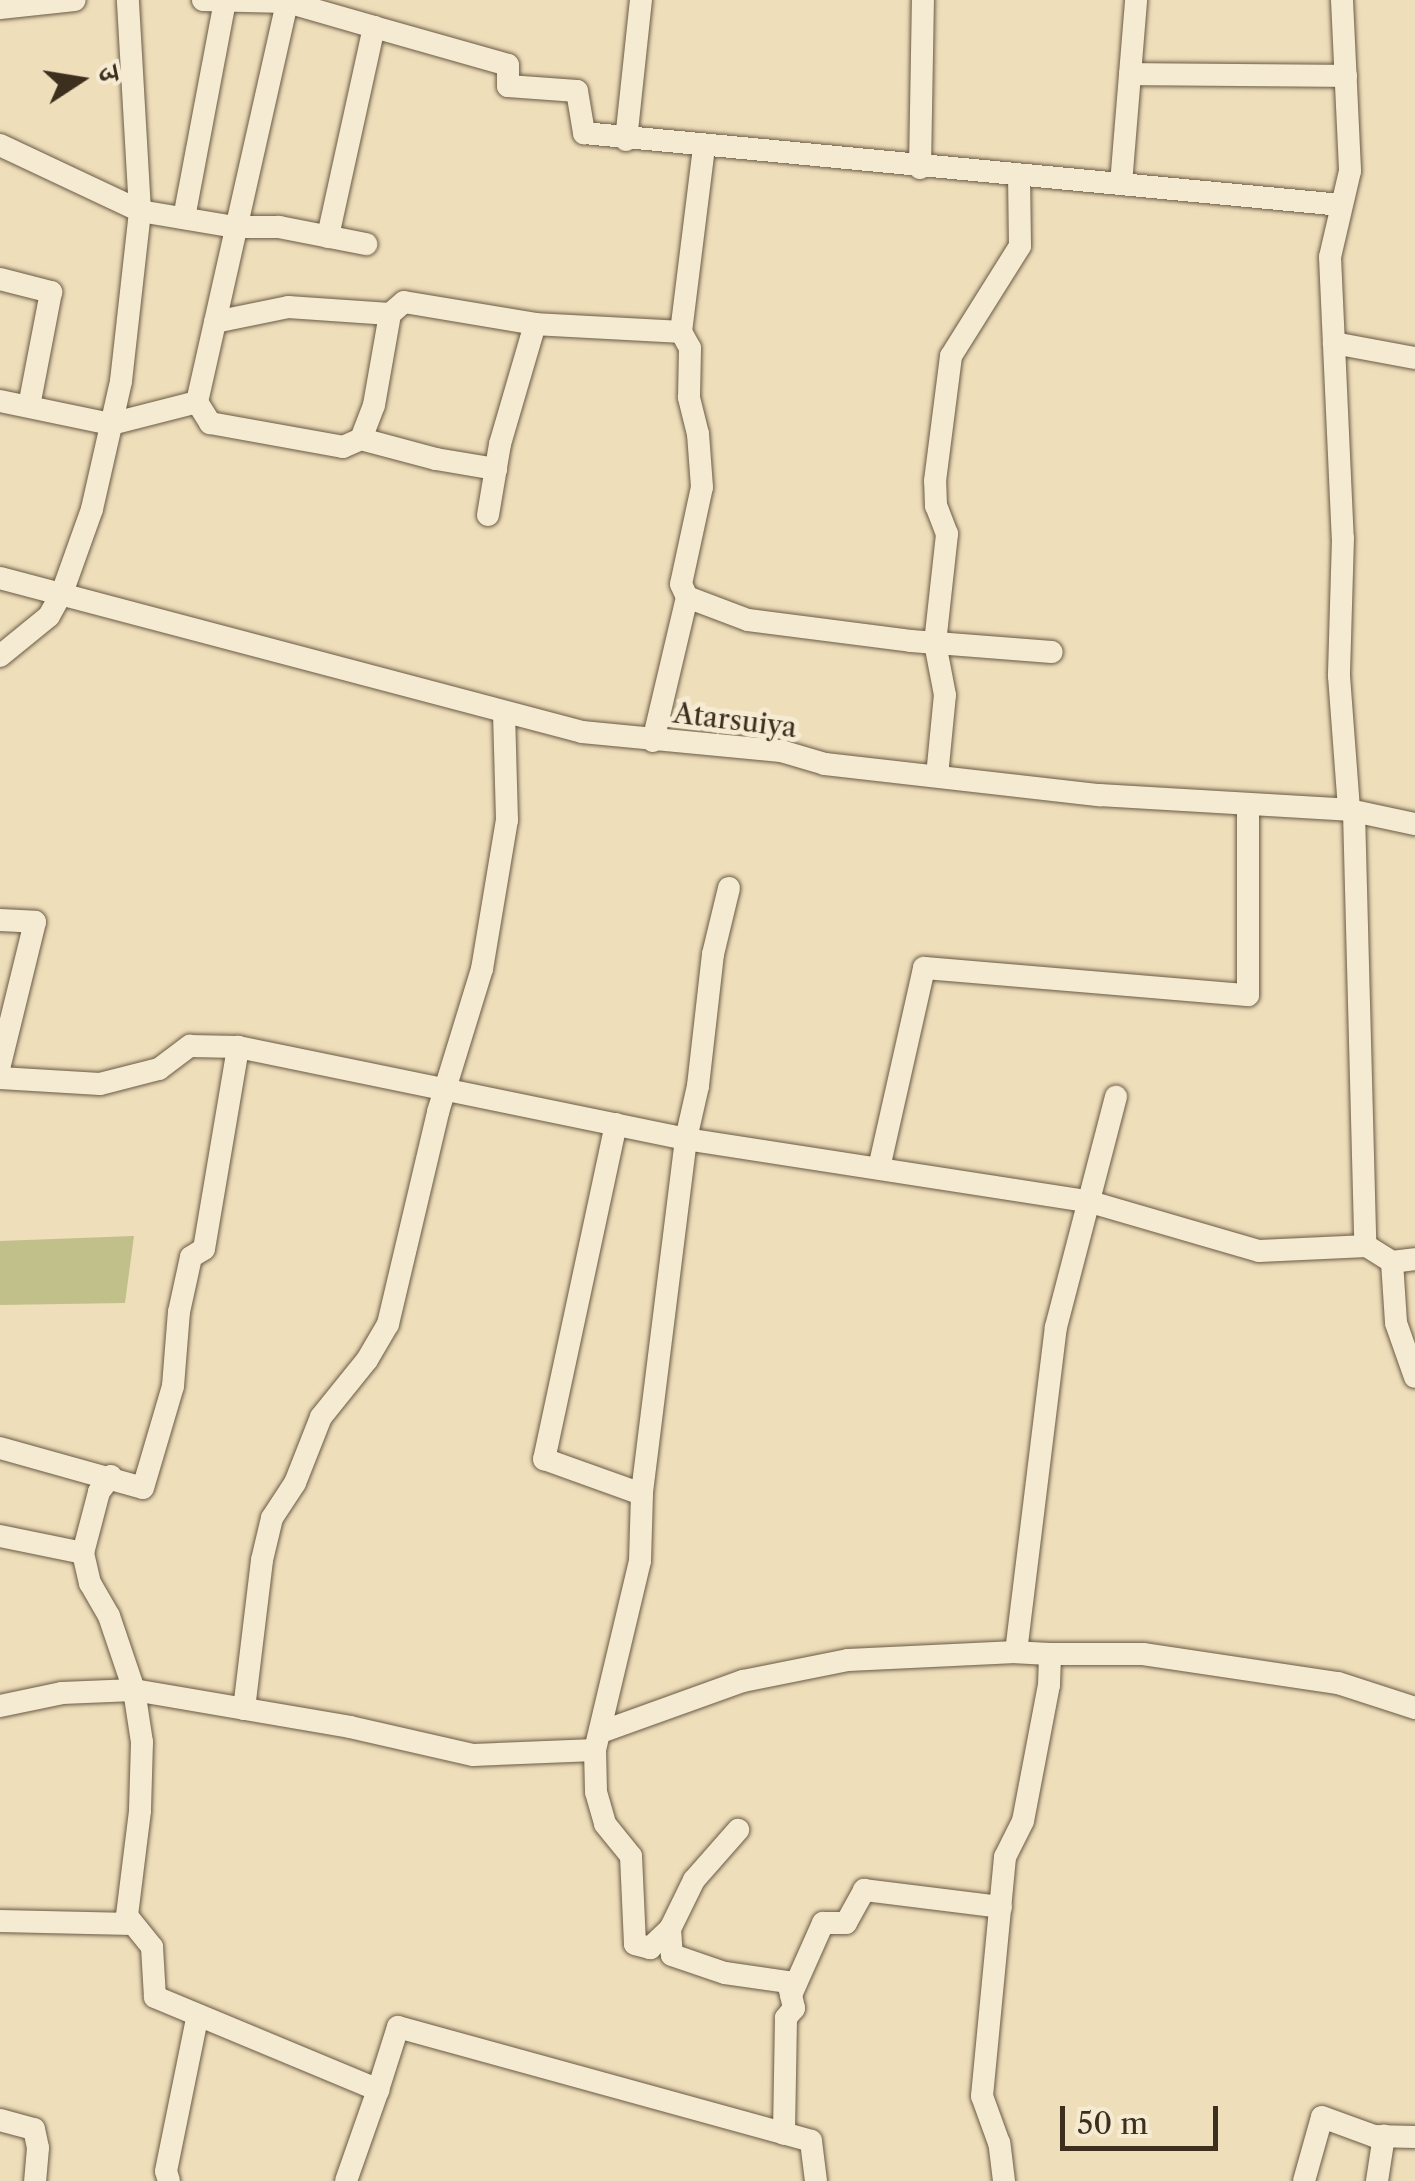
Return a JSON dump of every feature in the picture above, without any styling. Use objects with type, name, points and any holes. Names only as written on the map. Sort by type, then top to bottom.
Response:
[{"type":"street","points":[[0,8],[75,0]]},
{"type":"street","points":[[0,656],[49,616],[62,593],[92,509],[111,424],[132,302],[140,211],[128,0]]},
{"type":"street","points":[[626,140],[640,0]]},
{"type":"street","points":[[920,168],[923,0]]},
{"type":"street","points":[[1122,184],[1136,0]]},
{"type":"street","points":[[1342,0],[1350,172],[1330,256],[1343,538],[1340,676],[1352,811],[1367,1246]]},
{"type":"street","points":[[184,218],[214,1],[287,2],[508,65],[508,86],[577,91],[584,133],[704,148],[1342,205]]},
{"type":"street","points":[[287,2],[197,402],[210,422],[343,446],[361,439],[436,459],[496,468]]},
{"type":"street","points":[[328,236],[374,28]]},
{"type":"street","points":[[1130,74],[1346,76]]},
{"type":"street","points":[[0,144],[140,211],[235,227],[279,227],[366,244]]},
{"type":"street","points":[[653,741],[687,597],[681,584],[702,470],[689,397],[690,348],[681,332],[704,148]]},
{"type":"street","points":[[937,776],[945,696],[935,644],[947,534],[936,506],[936,481],[950,356],[1020,246],[1019,177]]},
{"type":"street","points":[[0,279],[51,292],[29,406]]},
{"type":"street","points":[[361,439],[374,405],[390,314],[404,302],[534,324],[681,332]]},
{"type":"street","points":[[214,322],[288,306],[390,314]]},
{"type":"street","points":[[488,515],[496,468],[534,324]]},
{"type":"street","points":[[1334,344],[1415,358]]},
{"type":"street","points":[[0,401],[111,424],[197,402]]},
{"type":"street","name":"Atarsuiya","points":[[0,578],[338,671],[582,732],[781,751],[825,764],[1100,795],[1352,811],[1415,824]]},
{"type":"street","points":[[687,597],[748,620],[935,644],[1052,652]]},
{"type":"street","points":[[244,1709],[262,1560],[272,1518],[294,1484],[321,1417],[366,1360],[388,1324],[446,1088],[482,969],[506,820],[504,712]]},
{"type":"street","points":[[879,1168],[924,968],[1248,996],[1248,804]]},
{"type":"street","points":[[729,888],[713,954],[698,1086],[686,1138],[642,1494],[640,1562],[598,1741],[596,1792],[605,1824],[632,1856],[634,1944],[650,1948],[670,1928],[694,1880],[738,1830]]},
{"type":"street","points":[[0,920],[35,922],[0,1064]]},
{"type":"street","points":[[0,1078],[100,1084],[159,1070],[190,1046],[238,1047],[686,1138],[1088,1202],[1259,1251],[1367,1246],[1403,1261],[1396,1323],[1415,1377]]},
{"type":"street","points":[[0,1448],[144,1488],[172,1386],[179,1312],[192,1257],[204,1248],[238,1047]]},
{"type":"street","points":[[1016,1652],[1056,1328],[1116,1097]]},
{"type":"street","points":[[616,1124],[544,1459],[642,1494]]},
{"type":"street","points":[[110,1476],[99,1492],[83,1553],[90,1584],[110,1616],[134,1690],[142,1742],[140,1811],[128,1916],[152,1947],[155,1997],[197,2018],[284,2049],[378,2090]]},
{"type":"street","points":[[0,1536],[83,1553]]},
{"type":"street","points":[[0,1706],[62,1693],[134,1690],[473,1754],[598,1741],[742,1681],[848,1660],[1016,1652],[1143,1654],[1338,1683],[1415,1708]]},
{"type":"street","points":[[1004,2181],[998,2142],[982,2096],[1005,1857],[1023,1821],[1036,1766],[1050,1654]]},
{"type":"street","points":[[790,1994],[824,1923],[846,1923],[864,1890],[1001,1907]]},
{"type":"street","points":[[0,1921],[132,1924]]},
{"type":"street","points":[[670,1928],[672,1956],[725,1973],[788,1982],[794,2008],[786,2018],[784,2134]]},
{"type":"street","points":[[169,2181],[166,2171],[197,2018]]},
{"type":"street","points":[[346,2181],[398,2027],[810,2141],[816,2181]]},
{"type":"street","points":[[1304,2181],[1322,2117],[1384,2136],[1415,2138]]},
{"type":"street","points":[[0,2120],[34,2129],[38,2148],[35,2181]]},
{"type":"street","points":[[1377,2181],[1384,2136]]},
{"type":"shaded area","points":[[134,1236],[125,1303],[0,1305],[0,1241]]}]
